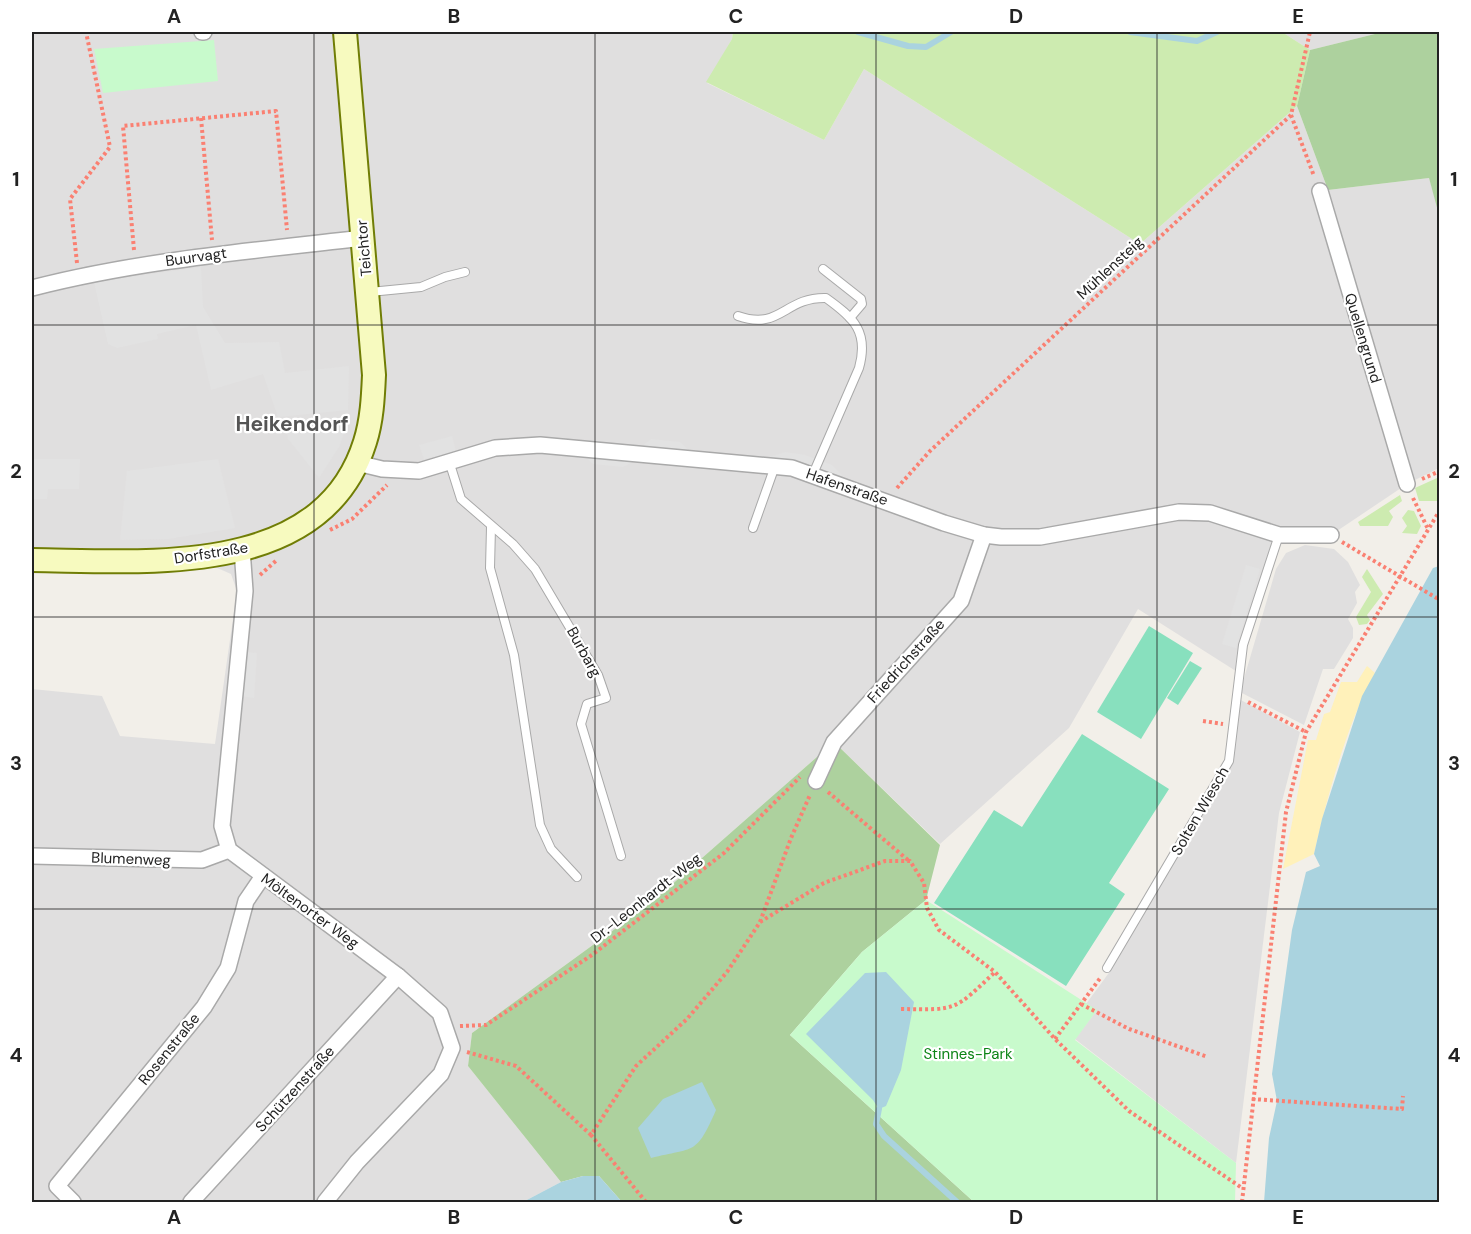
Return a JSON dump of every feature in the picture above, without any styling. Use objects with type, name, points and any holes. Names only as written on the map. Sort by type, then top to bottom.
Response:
[{"type":"street","name":"Teichtor","points":[[345,32],[374,375],[372,407],[366,441],[357,463]]},
{"type":"street","name":"Quellengrund","points":[[1320,191],[1410,490]]},
{"type":"street","name":"Buurvagt","points":[[32,288],[78,275],[213,253],[363,238]]},
{"type":"street","name":"Hafenstraße","points":[[357,463],[382,469],[419,471],[495,448],[540,445],[775,466],[813,474],[944,523],[984,535],[1040,537],[1179,512],[1210,513],[1279,535],[1331,535]]},
{"type":"street","name":"Dorfstraße","points":[[32,560],[153,561],[196,558],[242,549],[293,530],[309,519],[333,497],[357,463]]},
{"type":"street","name":"Friedrichstraße","points":[[816,781],[834,742],[961,601],[984,535]]},
{"type":"street","points":[[229,850],[222,826],[245,591],[242,549]]},
{"type":"street","name":"Blumenweg","points":[[32,856],[202,860],[229,850]]},
{"type":"street","name":"Möltenorter Weg","points":[[229,850],[398,976],[440,1013],[453,1048]]},
{"type":"street","name":"Rosenstraße","points":[[73,1203],[57,1186],[204,1007],[228,968],[246,901],[263,876]]},
{"type":"street","name":"Schützenstraße","points":[[191,1203],[398,976]]},
{"type":"street","points":[[325,1203],[357,1162],[441,1074],[453,1048]]},
{"type":"lane","points":[[823,269],[861,299],[862,304],[850,318]]},
{"type":"lane","points":[[368,292],[421,287],[444,277],[465,272]]},
{"type":"lane","points":[[738,316],[756,321],[765,320],[776,316],[796,302],[826,298],[850,318],[861,334],[863,356],[813,474]]},
{"type":"lane","name":"Burbarg","points":[[449,462],[461,499],[513,544],[535,569],[598,675],[606,698],[587,704],[581,724],[621,856]]},
{"type":"lane","points":[[753,528],[775,466]]},
{"type":"lane","points":[[491,527],[490,568],[514,655],[540,825],[551,849],[577,878]]},
{"type":"lane","name":"Solten Wiesch","points":[[1107,968],[1229,762],[1244,645],[1279,535]]},
{"type":"path","points":[[78,275],[70,199],[110,147],[86,32]]},
{"type":"path","points":[[1310,32],[1291,115],[1320,191]]},
{"type":"path","points":[[136,266],[123,126],[276,111],[289,246]]},
{"type":"path","name":"Mühlensteig","points":[[887,500],[930,451],[1291,115]]},
{"type":"path","points":[[201,118],[213,253]]},
{"type":"path","points":[[1410,490],[1428,529]]},
{"type":"path","points":[[1242,1203],[1286,812],[1306,732],[1440,510]]},
{"type":"path","points":[[1331,535],[1440,600]]},
{"type":"path","points":[[1236,696],[1306,732]]},
{"type":"path","points":[[1203,721],[1233,725]]},
{"type":"path","name":"Dr.-Leonhardt-Weg","points":[[444,1026],[486,1025],[592,956],[724,853],[801,775]]},
{"type":"path","points":[[591,1135],[636,1066],[687,1019],[727,972],[760,922],[790,838],[816,781],[843,808],[910,861],[924,883],[927,908],[939,930],[994,972],[1055,1039],[1129,1111],[1242,1188]]},
{"type":"path","points":[[760,922],[824,883],[885,861],[910,861]]},
{"type":"path","points":[[1055,1039],[1107,968]]},
{"type":"path","points":[[901,1010],[947,1010],[960,1005],[994,972]]},
{"type":"path","points":[[1081,1004],[1129,1029],[1209,1057]]},
{"type":"path","points":[[453,1048],[516,1066],[591,1135],[646,1203]]},
{"type":"path","points":[[1252,1099],[1402,1109],[1403,1096]]},
{"type":"shaded area","points":[[32,32],[733,32],[732,39],[707,83],[824,140],[864,69],[1140,244],[1297,106],[1328,190],[1429,178],[1440,215],[1439,468],[1407,484],[1331,535],[1279,535],[1243,645],[1239,673],[1138,609],[1069,728],[940,844],[834,742],[652,902],[472,1033],[468,1066],[561,1182],[523,1202],[32,1202],[32,689],[102,696],[120,736],[215,744],[237,591],[231,574],[215,567],[32,572]]},
{"type":"shaded area","points":[[1282,32],[1383,32],[1310,50]]},
{"type":"shaded area","points":[[201,267],[203,307],[225,343],[279,342],[285,373],[349,366],[348,410],[278,417],[263,374],[211,390],[196,325],[157,334],[158,339],[117,348],[108,344],[94,282]]},
{"type":"shaded area","points":[[348,422],[339,447],[319,478],[288,439],[286,426]]},
{"type":"shaded area","points":[[452,436],[456,452],[424,459],[419,445]]},
{"type":"shaded area","points":[[651,439],[680,442],[689,450],[642,446]]},
{"type":"shaded area","points":[[785,452],[805,455],[832,465],[843,476],[770,457]]},
{"type":"shaded area","points":[[583,455],[636,460],[623,467],[593,464]]},
{"type":"shaded area","points":[[32,459],[80,459],[79,489],[48,489],[47,499],[32,499]]},
{"type":"shaded area","points":[[218,459],[235,528],[168,539],[120,540],[127,471]]},
{"type":"shaded area","points":[[1305,545],[1334,549],[1348,562],[1360,585],[1355,592],[1357,603],[1348,619],[1353,628],[1353,638],[1334,669],[1323,669],[1304,725],[1240,692],[1276,569],[1286,553]]},
{"type":"shaded area","points":[[1246,565],[1260,569],[1236,648],[1222,644]]},
{"type":"shaded area","points":[[244,652],[257,653],[254,698],[241,696]]},
{"type":"shaded area","points":[[1239,699],[1300,732],[1279,813],[1236,1163],[1075,1039],[1096,1011],[1086,1004],[1111,970],[1231,762]]},
{"type":"green space","points":[[733,32],[1282,32],[1310,50],[1297,106],[1140,244],[864,69],[824,140],[706,82],[732,39]]},
{"type":"green space","points":[[1383,32],[1439,32],[1439,215],[1429,178],[1328,190],[1297,106],[1310,50]]},
{"type":"green space","points":[[214,40],[218,81],[103,93],[94,49]]},
{"type":"green space","points":[[1439,478],[1438,501],[1419,501],[1415,488]]},
{"type":"green space","points":[[1400,495],[1402,501],[1389,511],[1393,517],[1388,526],[1360,526],[1358,522]]},
{"type":"green space","points":[[1408,510],[1414,511],[1421,526],[1417,534],[1402,533],[1407,526],[1402,518]]},
{"type":"green space","points":[[1367,569],[1383,594],[1367,615],[1370,620],[1367,624],[1359,625],[1356,617],[1371,592],[1362,577]]},
{"type":"green space","points":[[1149,626],[1193,653],[1141,739],[1097,712]]},
{"type":"green space","points":[[1190,661],[1202,668],[1178,705],[1167,698]]},
{"type":"green space","points":[[1082,734],[1169,789],[1109,883],[1125,894],[1066,986],[934,903],[994,810],[1022,827]]},
{"type":"green space","points":[[834,742],[940,845],[926,900],[862,952],[790,1035],[974,1202],[622,1202],[599,1176],[583,1176],[561,1182],[468,1066],[472,1033],[652,902]]},
{"type":"green space","name":"Stinnes-Park","points":[[926,900],[1097,1010],[1075,1040],[1236,1163],[1235,1202],[974,1202],[790,1035],[862,952]]},
{"type":"sand","points":[[1367,666],[1375,673],[1355,714],[1347,737],[1314,854],[1283,869],[1308,740],[1316,740],[1324,714],[1330,712],[1341,682],[1357,682]]},
{"type":"water","points":[[1439,566],[1439,1202],[1264,1202],[1269,1138],[1277,1101],[1272,1074],[1292,930],[1306,872],[1320,866],[1314,854],[1322,819],[1362,696],[1433,568]]},
{"type":"water","points":[[886,972],[914,1002],[901,1070],[886,1106],[879,1109],[873,1100],[806,1034],[865,973]]},
{"type":"water","points":[[702,1082],[716,1110],[704,1135],[698,1143],[686,1150],[651,1158],[638,1128],[663,1099]]},
{"type":"water","points":[[583,1176],[599,1176],[622,1202],[523,1202],[561,1182]]},
{"type":"waterway","points":[[858,32],[908,46],[926,47],[951,32]]},
{"type":"waterway","points":[[1130,32],[1197,41],[1217,32]]},
{"type":"waterway","points":[[879,1109],[876,1124],[884,1136],[957,1202]]},
{"type":"district","name":"Heikendorf","points":[[292,424]]}]
